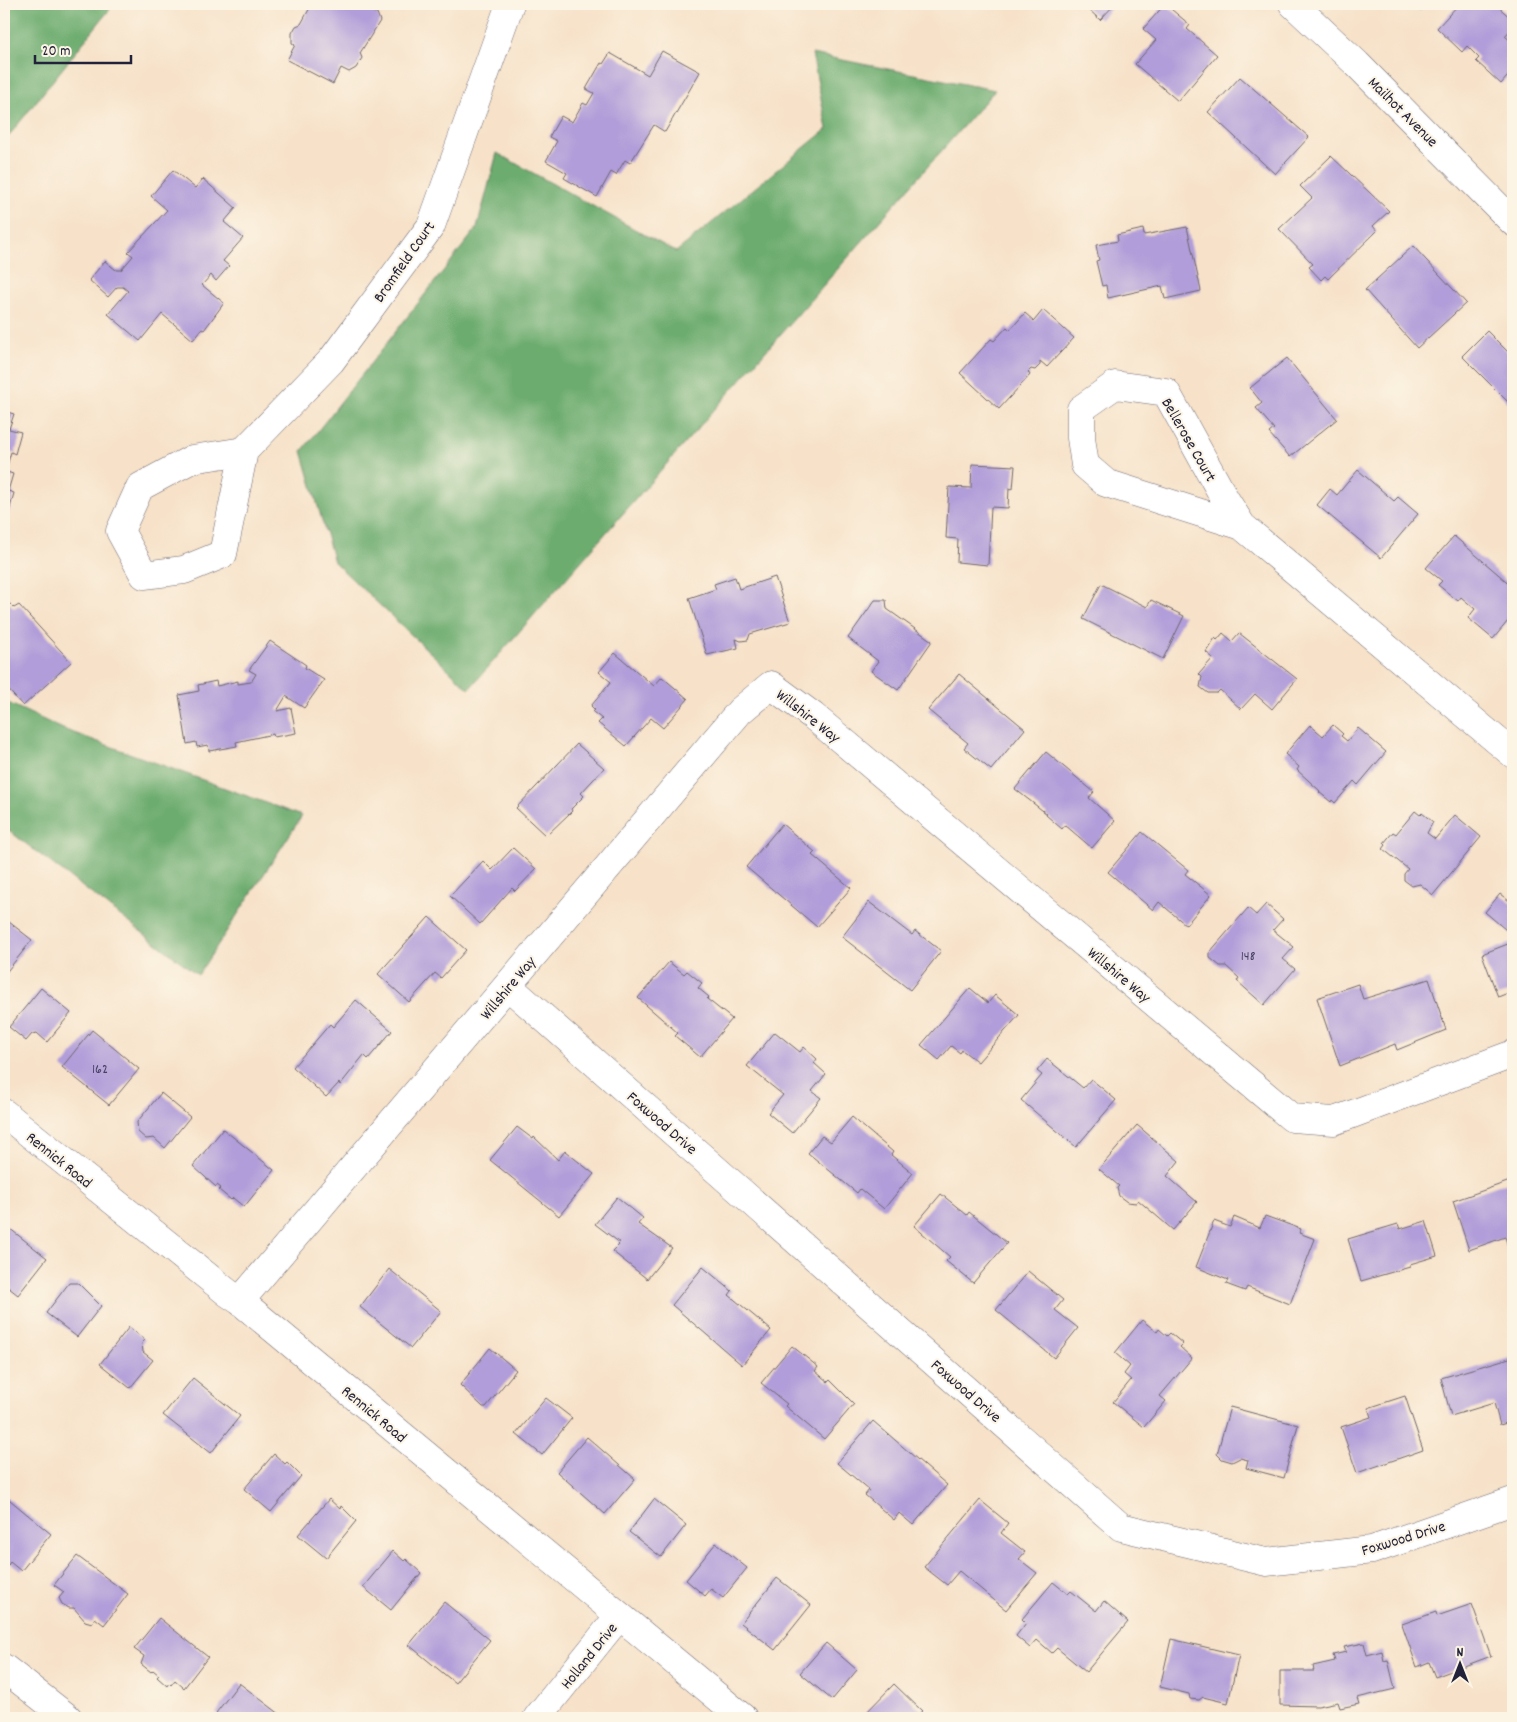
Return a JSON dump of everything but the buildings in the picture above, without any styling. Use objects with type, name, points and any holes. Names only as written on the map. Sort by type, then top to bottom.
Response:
[{"type":"street","name":"Bromfield Court","points":[[244,451],[331,361],[431,226],[510,4]]},
{"type":"street","name":"Mailhot Avenue","points":[[1293,4],[1357,64],[1513,222]]},
{"type":"street","name":"Bellerose Court","points":[[1242,526],[1106,483],[1085,465],[1081,438],[1081,409],[1115,385],[1166,392],[1224,499],[1242,526],[1513,754]]},
{"type":"street","points":[[244,451],[224,554],[184,570],[144,575],[120,531],[140,487],[192,459],[244,451]]},
{"type":"street","name":"Willshire Way","points":[[240,1301],[740,711],[771,685],[812,716],[1292,1118],[1334,1121],[1513,1054]]},
{"type":"street","name":"Foxwood Drive","points":[[508,986],[1121,1527],[1266,1562],[1372,1550],[1513,1501]]},
{"type":"street","name":"Rennick Road","points":[[4,1113],[228,1294],[240,1301],[743,1718]]},
{"type":"street","name":"Holland Drive","points":[[537,1718],[619,1616]]},
{"type":"street","points":[[4,1668],[68,1718]]},
{"type":"green space","points":[[4,4],[114,4],[4,142]]},
{"type":"green space","points":[[812,54],[995,90],[469,689],[334,562],[302,451],[477,228],[497,153],[676,252],[827,129]]},
{"type":"green space","points":[[4,701],[63,729],[302,816],[198,975],[4,827]]}]
